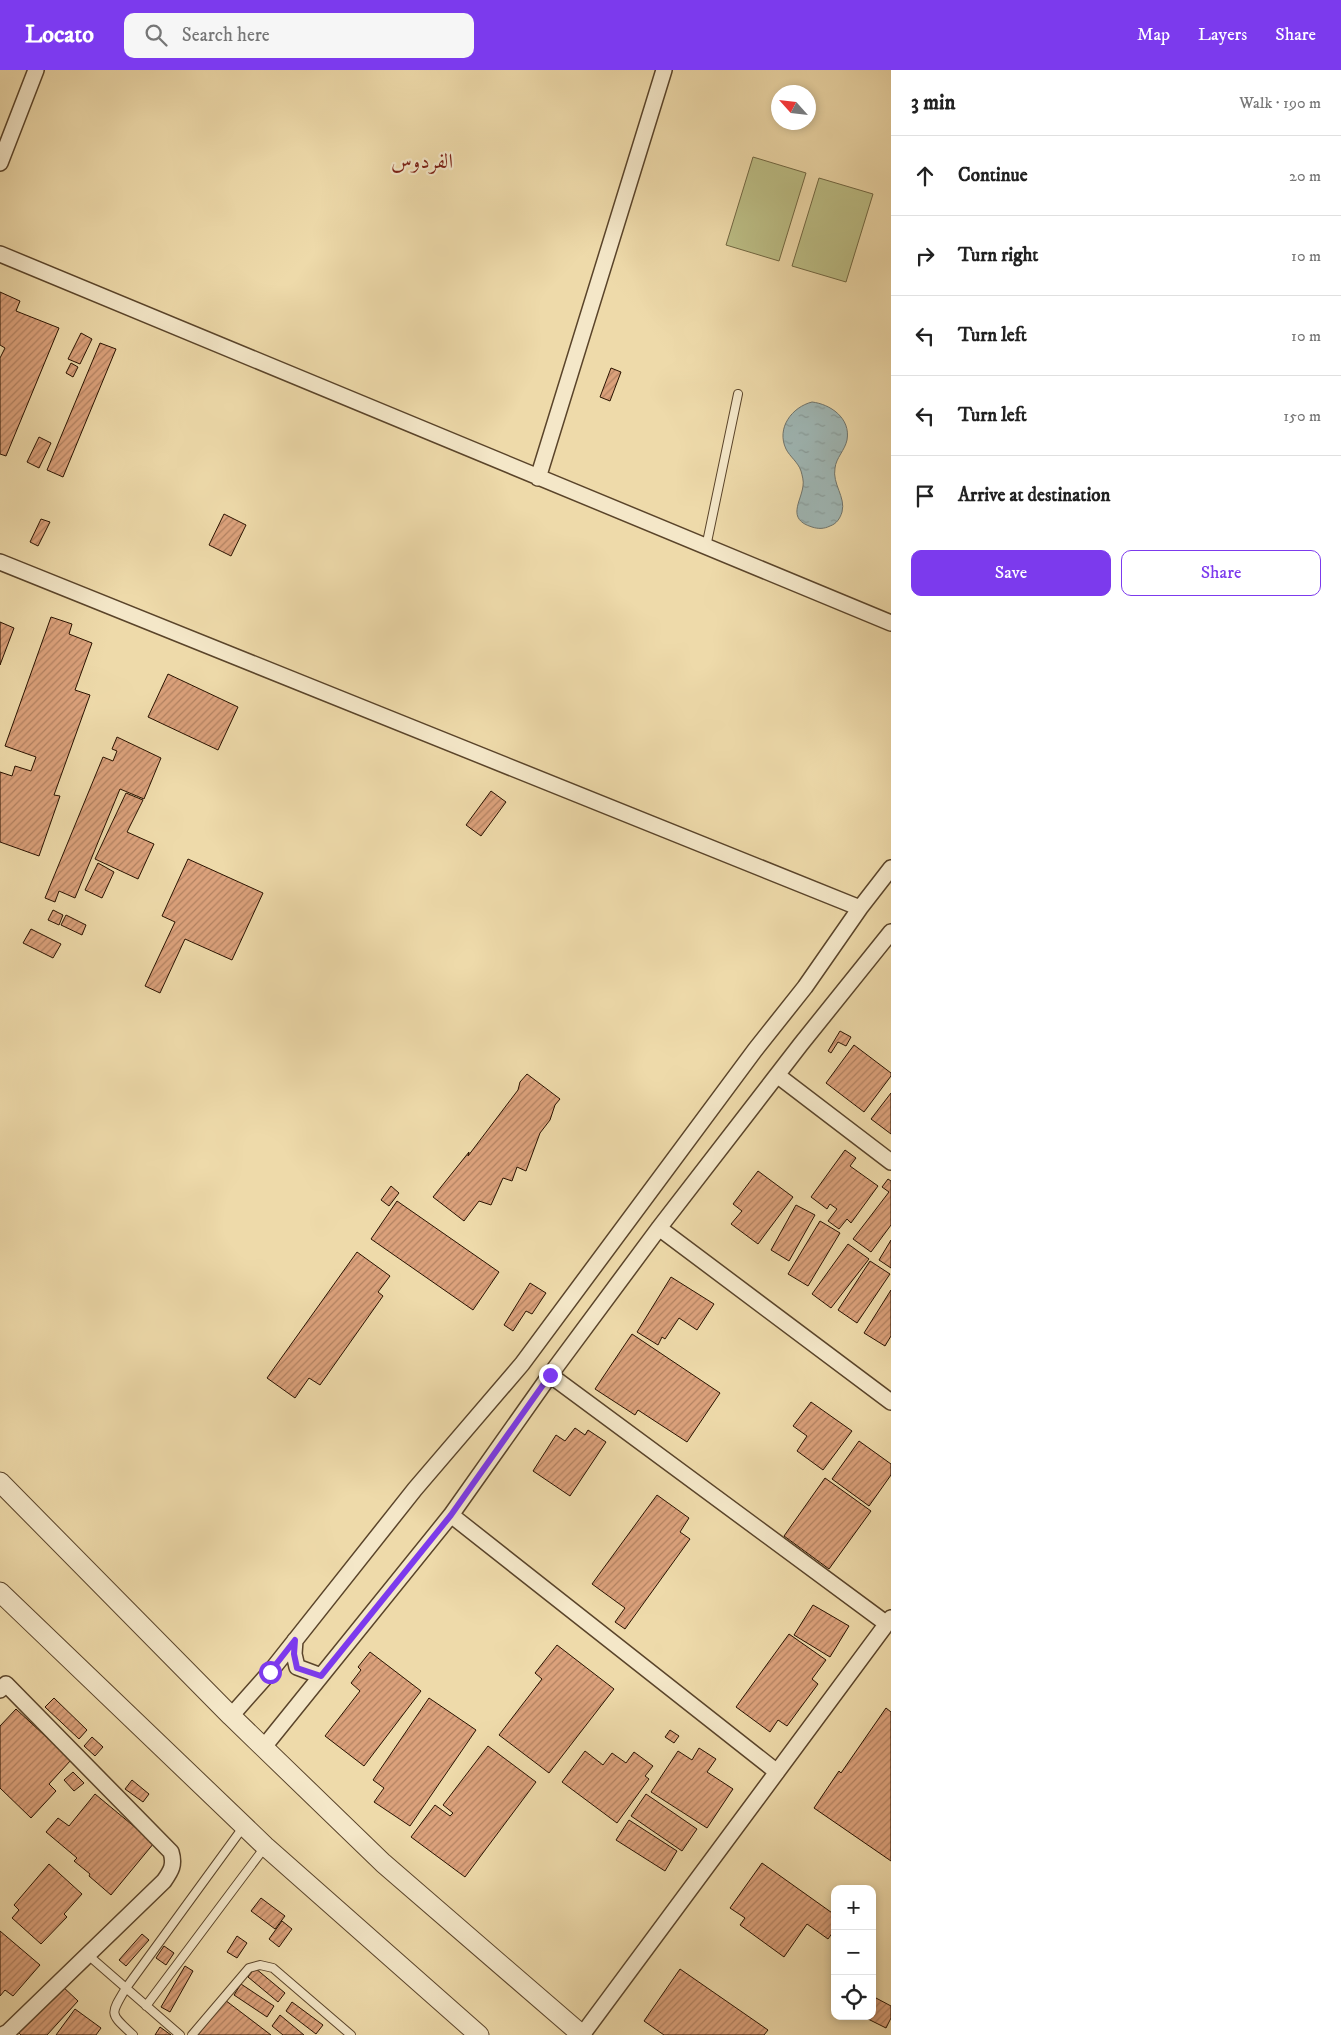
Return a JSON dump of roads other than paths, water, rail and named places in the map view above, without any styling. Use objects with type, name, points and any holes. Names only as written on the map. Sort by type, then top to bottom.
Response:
[{"type":"street","points":[[0,164],[36,70]]},
{"type":"street","points":[[538,478],[664,70]]},
{"type":"street","points":[[0,254],[891,623]]},
{"type":"street","points":[[0,562],[860,908]]},
{"type":"street","points":[[231,1716],[270,1672],[415,1489],[522,1364],[755,1050],[805,987],[860,908],[891,868]]},
{"type":"street","points":[[263,1748],[451,1515],[550,1375],[659,1228],[891,932]]},
{"type":"street","points":[[778,1075],[891,1162]]},
{"type":"street","points":[[659,1228],[891,1402]]},
{"type":"street","points":[[0,1482],[263,1748],[383,1863],[582,2035],[889,1621],[550,1375]]},
{"type":"street","points":[[451,1515],[776,1772]]},
{"type":"street","points":[[0,1592],[265,1846],[479,2035]]},
{"type":"street","points":[[295,1640],[294,1654],[297,1668],[321,1676]]},
{"type":"street","points":[[2,1684],[171,1852],[174,1862],[172,1870],[164,1882],[8,2032],[2,2035]]},
{"type":"lane","points":[[706,547],[738,394]]},
{"type":"lane","points":[[133,2035],[116,2018],[114,2008],[126,1988],[244,1826]]},
{"type":"lane","points":[[146,2006],[265,1846]]},
{"type":"lane","points":[[88,1955],[180,2035]]},
{"type":"lane","points":[[192,2035],[249,1968],[260,1965],[273,1968],[351,2035]]},
{"type":"water","points":[[812,402],[819,403],[838,413],[846,425],[847,432],[846,444],[835,468],[835,480],[843,506],[842,512],[834,524],[821,528],[814,528],[804,524],[797,515],[803,478],[800,468],[786,449],[783,441],[783,433],[788,419],[798,408]]},
{"type":"district","name":"الفردوس","points":[[422,161]]}]
